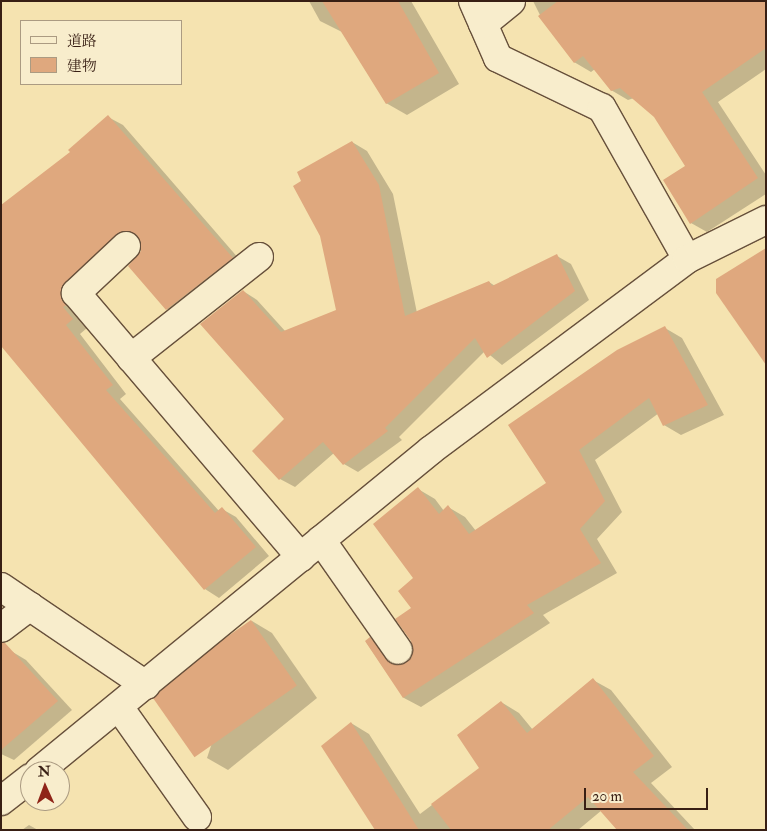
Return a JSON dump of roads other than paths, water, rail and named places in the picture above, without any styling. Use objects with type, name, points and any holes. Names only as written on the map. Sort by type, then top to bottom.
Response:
[{"type":"street","points":[[512,1],[478,12],[498,58],[602,108],[687,259]]},
{"type":"street","points":[[52,761],[431,450],[687,259],[766,220]]},
{"type":"street","points":[[126,246],[76,293],[131,358],[311,549],[398,650]]},
{"type":"street","points":[[131,358],[258,256]]},
{"type":"street","points":[[1,587],[146,685]]},
{"type":"street","points":[[1,628],[30,606]]},
{"type":"street","points":[[119,707],[197,816]]},
{"type":"street","points":[[1,801],[20,786]]}]
